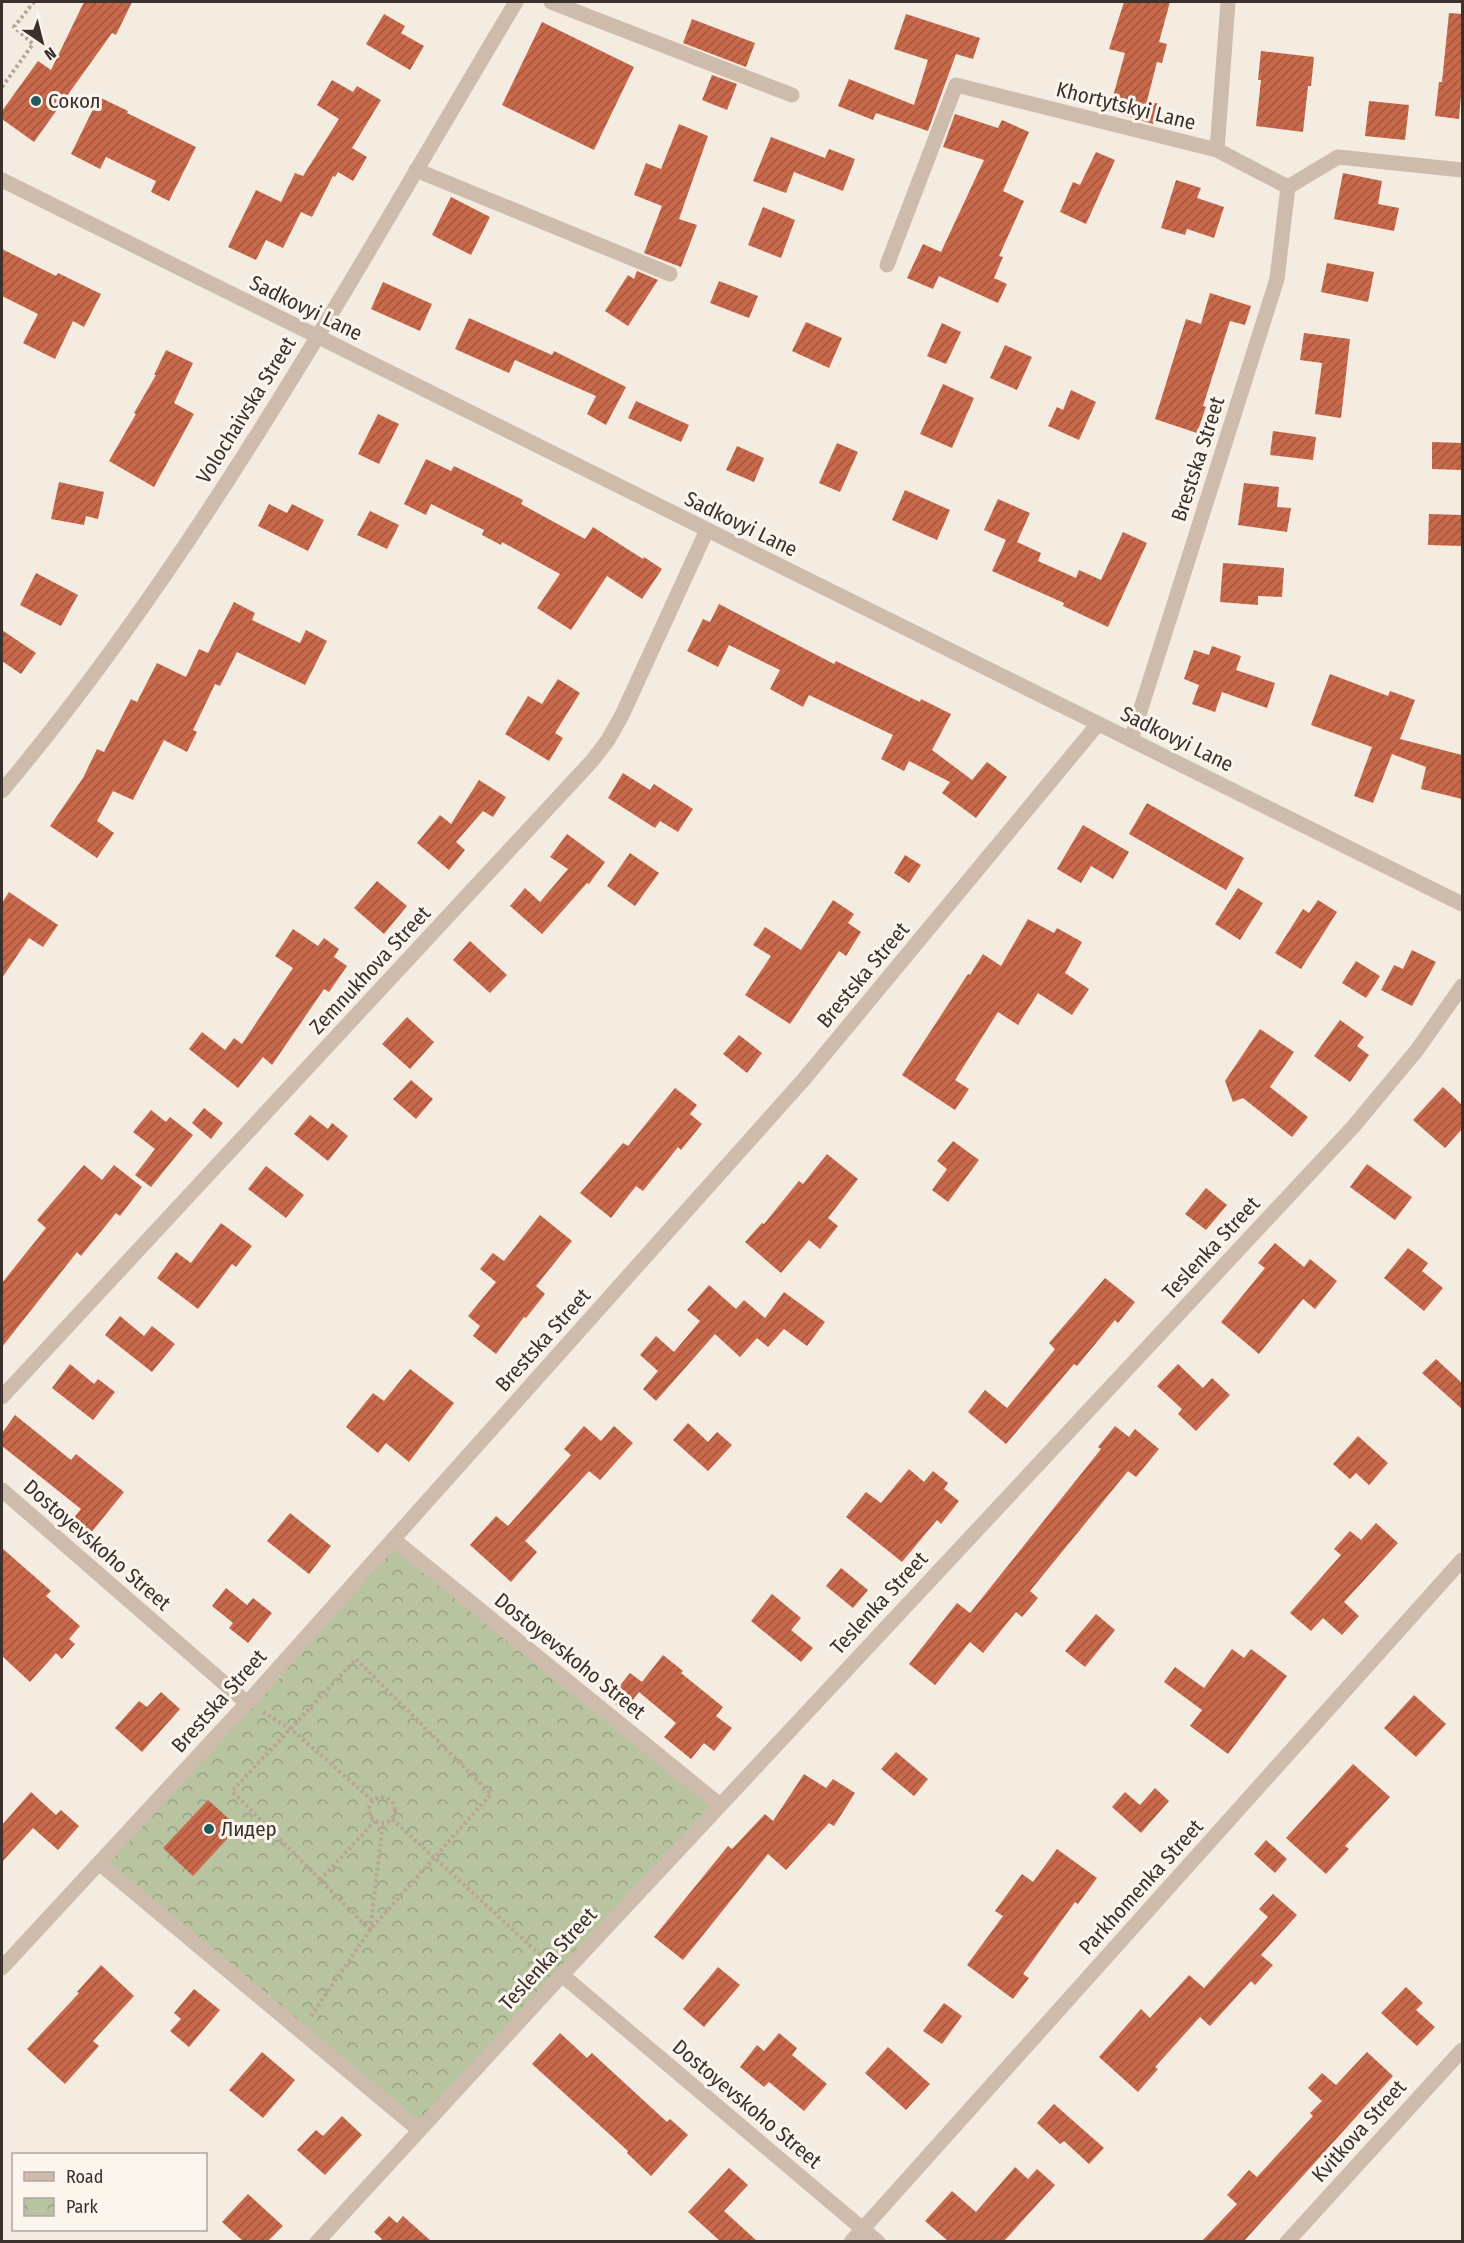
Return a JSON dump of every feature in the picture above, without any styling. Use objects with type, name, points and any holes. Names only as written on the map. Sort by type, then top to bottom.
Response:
[{"type":"street","name":"Volochaivska Street","points":[[2,790],[121,636],[209,508],[317,336],[516,2]]},
{"type":"street","points":[[551,2],[792,95]]},
{"type":"street","points":[[1217,150],[1228,2]]},
{"type":"street","name":"Khortytskyi Lane","points":[[887,265],[956,85],[1217,150],[1288,187]]},
{"type":"street","points":[[1288,187],[1338,158],[1462,170]]},
{"type":"street","points":[[416,170],[670,274]]},
{"type":"street","name":"Sadkovyi Lane","points":[[2,180],[1462,904]]},
{"type":"street","name":"Brestska Street","points":[[1131,740],[1277,279],[1288,187]]},
{"type":"street","name":"Zemnukhova Street","points":[[2,1397],[592,762],[622,715],[707,530]]},
{"type":"street","name":"Brestska Street","points":[[2,1968],[247,1703],[805,1078],[1098,724]]},
{"type":"street","name":"Teslenka Street","points":[[317,2241],[562,1974],[1353,1127],[1417,1050],[1462,986]]},
{"type":"street","name":"Dostoyevskoho Street","points":[[2,1490],[247,1703]]},
{"type":"street","name":"Dostoyevskoho Street","points":[[393,1539],[720,1805]]},
{"type":"street","name":"Parkhomenka Street","points":[[851,2241],[1462,1560]]},
{"type":"street","points":[[99,1863],[419,2130]]},
{"type":"street","name":"Dostoyevskoho Street","points":[[562,1974],[878,2241]]},
{"type":"street","name":"Kvitkova Street","points":[[1287,2241],[1462,2050]]},
{"type":"path","points":[[2,87],[33,44],[14,27],[34,2]]},
{"type":"path","points":[[301,2031],[370,1930],[491,1794],[356,1659],[232,1791],[370,1930]]},
{"type":"path","points":[[247,1703],[291,1728],[372,1800]]},
{"type":"path","points":[[384,1796],[391,1799],[395,1805],[392,1818],[382,1823],[375,1821],[368,1812],[372,1800],[384,1796]]},
{"type":"path","points":[[392,1818],[562,1974]]},
{"type":"path","points":[[320,1880],[375,1821]]},
{"type":"path","points":[[370,1930],[382,1823]]},
{"type":"green space","points":[[393,1547],[712,1805],[418,2123],[107,1862]]},
{"type":"building","points":[[84,2],[132,2],[116,35],[112,33],[34,142],[2,119],[2,111],[38,61],[51,70]]},
{"type":"building","points":[[1124,2],[1170,2],[1159,42],[1167,44],[1162,63],[1157,62],[1147,101],[1159,104],[1153,124],[1109,111],[1125,53],[1109,49]]},
{"type":"building","points":[[1449,13],[1462,14],[1462,84],[1459,119],[1435,116],[1439,82],[1442,82]]},
{"type":"building","points":[[384,14],[405,26],[401,33],[424,46],[410,70],[366,44]]},
{"type":"building","points":[[906,14],[980,38],[973,59],[956,54],[928,131],[876,113],[873,120],[838,106],[849,79],[914,105],[928,60],[894,49]]},
{"type":"building","points":[[692,19],[755,43],[746,67],[683,43]]},
{"type":"building","points":[[542,22],[634,67],[594,150],[502,105]]},
{"type":"building","points":[[1261,51],[1314,57],[1303,132],[1256,126],[1261,80],[1258,80]]},
{"type":"building","points":[[712,75],[737,84],[727,110],[702,100]]},
{"type":"building","points":[[332,80],[353,92],[357,86],[381,100],[352,148],[367,157],[353,181],[338,172],[335,177],[333,176],[312,217],[301,212],[283,248],[266,240],[256,260],[228,247],[256,190],[281,202],[295,173],[303,176],[339,119],[317,105]]},
{"type":"building","points":[[99,97],[196,147],[169,201],[151,192],[156,181],[106,157],[100,169],[71,154]]},
{"type":"building","points":[[1369,101],[1409,105],[1405,140],[1365,136]]},
{"type":"building","points":[[955,114],[998,128],[1002,120],[1029,132],[1003,191],[1024,201],[999,256],[1003,257],[994,278],[1007,284],[998,303],[939,276],[933,289],[907,278],[923,244],[941,252],[984,160],[943,147]]},
{"type":"building","points":[[679,124],[708,136],[679,219],[697,225],[681,267],[644,253],[662,206],[634,195],[646,163],[661,169]]},
{"type":"building","points":[[771,137],[825,158],[829,149],[855,159],[843,191],[794,172],[786,193],[753,181]]},
{"type":"building","points":[[1096,152],[1115,160],[1086,224],[1060,212],[1073,182],[1080,185]]},
{"type":"building","points":[[1343,173],[1382,181],[1378,204],[1399,208],[1394,231],[1334,219]]},
{"type":"building","points":[[1176,180],[1201,188],[1197,198],[1224,207],[1214,238],[1187,229],[1185,235],[1161,228]]},
{"type":"building","points":[[451,197],[490,217],[471,255],[432,235]]},
{"type":"building","points":[[763,207],[795,220],[781,258],[748,245]]},
{"type":"building","points":[[2,249],[56,276],[58,273],[101,294],[84,327],[73,321],[55,359],[23,343],[38,314],[2,296]]},
{"type":"building","points":[[1327,263],[1374,272],[1368,302],[1321,292]]},
{"type":"building","points":[[637,271],[658,280],[628,326],[605,311],[628,275],[634,279]]},
{"type":"building","points":[[719,281],[758,296],[749,318],[710,303]]},
{"type":"building","points":[[383,282],[432,304],[420,331],[371,309]]},
{"type":"building","points":[[1210,293],[1251,306],[1245,325],[1230,321],[1203,406],[1206,407],[1197,433],[1155,419],[1186,319],[1201,324]]},
{"type":"building","points":[[469,318],[552,355],[554,351],[626,387],[606,425],[587,414],[596,396],[515,360],[509,373],[455,349]]},
{"type":"building","points":[[806,322],[842,338],[829,368],[792,351]]},
{"type":"building","points":[[942,323],[961,332],[946,364],[927,356]]},
{"type":"building","points":[[1304,333],[1350,339],[1341,418],[1315,414],[1322,363],[1300,360]]},
{"type":"building","points":[[1005,345],[1032,357],[1017,390],[990,378]]},
{"type":"building","points":[[166,350],[193,363],[174,403],[194,414],[154,487],[109,461],[136,414],[134,413],[156,375],[154,375]]},
{"type":"building","points":[[943,384],[974,398],[952,448],[920,434]]},
{"type":"building","points":[[1071,390],[1096,402],[1079,440],[1048,426],[1057,407],[1063,410]]},
{"type":"building","points":[[636,401],[689,425],[681,442],[628,418]]},
{"type":"building","points":[[378,414],[399,424],[379,464],[358,454]]},
{"type":"building","points":[[1273,431],[1316,437],[1313,460],[1270,455]]},
{"type":"building","points":[[1432,442],[1462,443],[1462,470],[1432,469]]},
{"type":"building","points":[[837,443],[858,452],[840,492],[819,483]]},
{"type":"building","points":[[737,446],[764,458],[754,482],[726,470]]},
{"type":"building","points":[[426,459],[451,471],[454,466],[523,500],[521,504],[585,539],[593,527],[662,569],[642,599],[607,576],[571,630],[537,608],[560,574],[502,542],[501,545],[482,535],[484,530],[431,504],[426,515],[404,504]]},
{"type":"building","points":[[59,482],[104,492],[98,519],[86,516],[84,525],[51,519]]},
{"type":"building","points":[[1244,483],[1279,487],[1277,507],[1291,508],[1287,532],[1238,525]]},
{"type":"building","points":[[905,490],[950,510],[937,540],[892,520]]},
{"type":"building","points":[[998,499],[1030,513],[1017,542],[1041,553],[1038,561],[1076,578],[1079,570],[1101,580],[1123,532],[1147,543],[1108,627],[1063,606],[1064,603],[992,571],[1006,540],[984,530]]},
{"type":"building","points":[[269,504],[287,513],[292,504],[324,520],[308,551],[258,526]]},
{"type":"building","points":[[370,511],[399,525],[387,549],[357,535]]},
{"type":"building","points":[[1429,514],[1462,515],[1462,546],[1428,545]]},
{"type":"building","points":[[1223,563],[1284,568],[1282,597],[1258,596],[1258,605],[1220,602]]},
{"type":"building","points":[[36,573],[78,595],[61,626],[20,605]]},
{"type":"building","points":[[234,602],[255,613],[252,620],[300,643],[306,630],[327,641],[305,685],[237,652],[220,686],[215,684],[193,730],[197,732],[187,752],[164,740],[133,800],[113,791],[97,821],[114,833],[97,858],[50,826],[83,778],[97,749],[104,752],[131,699],[137,702],[157,663],[186,677],[199,649],[208,653]]},
{"type":"building","points":[[719,604],[834,664],[836,661],[920,702],[921,699],[951,714],[932,750],[972,780],[987,762],[1007,777],[976,818],[942,793],[950,782],[909,761],[904,771],[881,759],[893,735],[809,695],[803,707],[770,689],[780,670],[729,645],[718,667],[687,651],[703,619],[710,622]]},
{"type":"building","points":[[2,630],[36,653],[21,674],[2,661]]},
{"type":"building","points":[[1212,646],[1241,656],[1236,670],[1275,683],[1267,708],[1222,692],[1215,712],[1192,704],[1199,685],[1184,679],[1194,650],[1209,655]]},
{"type":"building","points":[[1330,674],[1388,696],[1390,691],[1415,700],[1400,739],[1462,755],[1462,799],[1421,789],[1426,767],[1392,754],[1373,803],[1354,796],[1372,747],[1311,725]]},
{"type":"building","points":[[558,679],[580,693],[555,733],[563,738],[549,761],[505,734],[528,696],[542,704]]},
{"type":"building","points":[[623,773],[650,790],[654,784],[693,809],[678,832],[660,821],[655,828],[608,798]]},
{"type":"building","points":[[479,780],[506,797],[493,817],[483,811],[456,842],[465,850],[449,870],[417,843],[440,815],[451,824]]},
{"type":"building","points":[[1147,803],[1244,858],[1226,890],[1129,834]]},
{"type":"building","points":[[1083,825],[1129,852],[1113,879],[1091,866],[1081,883],[1057,869]]},
{"type":"building","points":[[567,834],[605,862],[589,884],[587,883],[542,934],[510,906],[525,888],[540,902],[568,869],[550,857]]},
{"type":"building","points":[[630,853],[659,873],[635,906],[607,886]]},
{"type":"building","points":[[905,855],[921,865],[909,883],[894,873]]},
{"type":"building","points":[[377,881],[407,906],[384,934],[354,908]]},
{"type":"building","points":[[1238,888],[1263,903],[1240,940],[1215,924]]},
{"type":"building","points":[[9,892],[58,925],[43,947],[29,938],[2,978],[2,903]]},
{"type":"building","points":[[833,900],[854,914],[848,923],[861,932],[846,956],[839,951],[790,1024],[745,995],[771,956],[753,945],[765,927],[801,950]]},
{"type":"building","points":[[1318,900],[1337,912],[1301,969],[1275,953],[1303,909],[1309,913]]},
{"type":"building","points":[[1028,919],[1054,933],[1057,928],[1082,942],[1065,973],[1089,989],[1072,1015],[1038,993],[1018,1025],[998,1012],[955,1080],[969,1089],[955,1110],[902,1075],[983,954],[1001,966]]},
{"type":"building","points":[[293,929],[318,946],[324,938],[339,949],[334,957],[347,966],[329,992],[324,989],[272,1065],[263,1057],[238,1088],[189,1049],[202,1032],[225,1050],[234,1038],[242,1044],[293,968],[275,956]]},
{"type":"building","points":[[470,941],[507,975],[490,993],[453,960]]},
{"type":"building","points":[[1412,950],[1436,962],[1412,1006],[1381,990],[1394,965],[1403,969]]},
{"type":"building","points":[[1356,961],[1380,976],[1366,998],[1342,983]]},
{"type":"building","points":[[407,1017],[434,1042],[410,1069],[382,1044]]},
{"type":"building","points":[[1340,1020],[1364,1037],[1357,1046],[1369,1055],[1350,1082],[1314,1056]]},
{"type":"building","points":[[1260,1029],[1294,1052],[1270,1087],[1308,1117],[1292,1137],[1243,1098],[1233,1102],[1225,1081]]},
{"type":"building","points":[[739,1035],[762,1053],[747,1073],[723,1054]]},
{"type":"building","points":[[411,1080],[433,1099],[416,1119],[393,1099]]},
{"type":"building","points":[[1443,1087],[1462,1105],[1462,1129],[1445,1148],[1413,1120]]},
{"type":"building","points":[[675,1088],[697,1105],[690,1114],[702,1124],[681,1150],[678,1147],[643,1191],[636,1186],[611,1218],[580,1193],[623,1143],[628,1146]]},
{"type":"building","points":[[204,1108],[223,1123],[211,1139],[192,1123]]},
{"type":"building","points":[[151,1110],[166,1122],[170,1117],[193,1135],[151,1187],[135,1175],[155,1149],[133,1132]]},
{"type":"building","points":[[310,1115],[328,1129],[332,1123],[348,1136],[328,1161],[294,1134]]},
{"type":"building","points":[[953,1141],[979,1160],[948,1202],[932,1190],[947,1169],[937,1161]]},
{"type":"building","points":[[827,1154],[858,1179],[828,1218],[838,1226],[820,1249],[809,1240],[781,1273],[745,1242],[762,1223],[764,1224],[799,1181],[803,1184]]},
{"type":"building","points":[[1367,1164],[1412,1197],[1395,1220],[1350,1187]]},
{"type":"building","points":[[84,1165],[102,1180],[114,1165],[142,1187],[120,1216],[116,1213],[81,1256],[77,1252],[2,1347],[2,1283],[46,1228],[37,1220]]},
{"type":"building","points":[[266,1166],[304,1195],[286,1218],[248,1189]]},
{"type":"building","points":[[1206,1188],[1227,1205],[1206,1230],[1185,1214]]},
{"type":"building","points":[[540,1215],[572,1241],[536,1286],[545,1294],[496,1354],[473,1336],[480,1326],[468,1316],[496,1282],[480,1269],[493,1253],[504,1261]]},
{"type":"building","points":[[221,1223],[252,1246],[236,1267],[232,1264],[198,1309],[157,1278],[176,1252],[191,1263]]},
{"type":"building","points":[[1275,1243],[1304,1267],[1310,1259],[1337,1281],[1315,1309],[1303,1299],[1259,1354],[1221,1322],[1265,1268],[1258,1263]]},
{"type":"building","points":[[1408,1248],[1428,1263],[1422,1271],[1443,1288],[1424,1311],[1384,1278]]},
{"type":"building","points":[[1105,1278],[1135,1302],[1118,1323],[1115,1320],[1077,1366],[1074,1364],[1006,1444],[968,1412],[985,1390],[1007,1408],[1055,1349],[1049,1343]]},
{"type":"building","points":[[709,1285],[736,1309],[744,1300],[765,1318],[784,1292],[825,1322],[807,1346],[784,1329],[768,1347],[757,1338],[740,1357],[715,1334],[656,1401],[643,1389],[658,1371],[640,1355],[656,1336],[674,1352],[700,1321],[687,1310]]},
{"type":"building","points":[[120,1316],[144,1336],[152,1326],[175,1344],[152,1372],[105,1335]]},
{"type":"building","points":[[1436,1359],[1462,1383],[1462,1409],[1422,1373]]},
{"type":"building","points":[[70,1364],[94,1384],[98,1379],[115,1392],[93,1420],[52,1388]]},
{"type":"building","points":[[1178,1364],[1203,1388],[1212,1378],[1230,1395],[1196,1431],[1178,1414],[1182,1409],[1157,1386]]},
{"type":"building","points":[[410,1369],[454,1403],[409,1462],[386,1443],[378,1453],[346,1427],[373,1393],[384,1401]]},
{"type":"building","points":[[15,1415],[71,1460],[76,1454],[124,1492],[86,1539],[68,1525],[81,1509],[2,1446],[2,1433]]},
{"type":"building","points":[[688,1423],[708,1442],[717,1432],[732,1445],[708,1471],[673,1440]]},
{"type":"building","points":[[584,1426],[601,1441],[614,1426],[633,1443],[600,1480],[589,1471],[525,1541],[537,1552],[511,1582],[470,1545],[496,1516],[508,1526],[571,1455],[564,1449]]},
{"type":"building","points":[[1115,1426],[1129,1437],[1135,1429],[1159,1449],[1136,1477],[1128,1471],[1030,1591],[1038,1598],[1022,1617],[1016,1612],[983,1653],[970,1642],[935,1685],[909,1664],[957,1603],[970,1613],[1101,1449],[1098,1447]]},
{"type":"building","points":[[1358,1436],[1388,1463],[1369,1485],[1356,1473],[1350,1479],[1333,1464]]},
{"type":"building","points":[[909,1469],[924,1482],[933,1471],[948,1483],[944,1489],[959,1501],[941,1524],[937,1520],[902,1562],[846,1517],[866,1492],[881,1503]]},
{"type":"building","points":[[290,1513],[331,1546],[309,1574],[267,1541]]},
{"type":"building","points":[[1376,1523],[1398,1543],[1344,1602],[1359,1616],[1342,1635],[1323,1618],[1311,1631],[1290,1613],[1341,1555],[1334,1549],[1350,1531],[1361,1540]]},
{"type":"building","points":[[2,1548],[51,1591],[46,1596],[80,1626],[69,1639],[75,1644],[62,1659],[56,1653],[30,1682],[2,1656]]},
{"type":"building","points":[[841,1568],[868,1590],[853,1608],[826,1586]]},
{"type":"building","points":[[226,1588],[247,1605],[253,1598],[272,1613],[248,1643],[229,1628],[233,1623],[212,1606]]},
{"type":"building","points":[[772,1594],[801,1618],[791,1630],[813,1648],[801,1662],[751,1621]]},
{"type":"building","points":[[1096,1614],[1115,1630],[1085,1667],[1065,1651]]},
{"type":"building","points":[[1232,1649],[1244,1658],[1251,1649],[1287,1676],[1228,1754],[1190,1726],[1202,1710],[1164,1682],[1175,1667],[1204,1688]]},
{"type":"building","points":[[663,1655],[683,1671],[681,1673],[723,1707],[716,1716],[732,1728],[714,1751],[704,1743],[691,1759],[664,1737],[676,1723],[639,1692],[624,1711],[609,1699],[630,1673],[642,1682]]},
{"type":"building","points":[[161,1692],[180,1709],[142,1752],[115,1728],[139,1701],[147,1707]]},
{"type":"building","points":[[1414,1695],[1446,1724],[1416,1757],[1384,1728]]},
{"type":"building","points":[[896,1752],[928,1779],[914,1796],[881,1769]]},
{"type":"building","points":[[1353,1764],[1390,1797],[1345,1846],[1349,1849],[1326,1874],[1286,1838]]},
{"type":"building","points":[[804,1774],[826,1788],[833,1779],[855,1793],[834,1826],[829,1823],[786,1870],[768,1854],[683,1960],[654,1937],[728,1846],[732,1849],[765,1814],[773,1821]]},
{"type":"building","points":[[1155,1788],[1169,1801],[1141,1833],[1112,1807],[1125,1792],[1140,1805]]},
{"type":"building","points":[[31,1792],[56,1815],[61,1810],[79,1826],[58,1850],[33,1828],[2,1862],[2,1825]]},
{"type":"building","points":[[208,1800],[238,1827],[193,1876],[163,1848]]},
{"type":"building","points":[[1266,1840],[1287,1859],[1275,1873],[1254,1854]]},
{"type":"building","points":[[1057,1849],[1097,1878],[1078,1904],[1075,1902],[1023,1974],[1029,1978],[1013,1999],[967,1965],[1003,1916],[995,1911],[1022,1874],[1033,1882]]},
{"type":"building","points":[[1273,1894],[1297,1915],[1261,1955],[1273,1965],[1255,1985],[1251,1981],[1210,2026],[1200,2017],[1155,2067],[1158,2069],[1138,2092],[1099,2057],[1141,2009],[1150,2018],[1189,1975],[1204,1988],[1268,1917],[1259,1909]]},
{"type":"building","points":[[101,1965],[134,1996],[93,2041],[99,2046],[65,2084],[27,2049],[79,1993],[77,1992]]},
{"type":"building","points":[[718,1967],[740,1985],[704,2027],[683,2009]]},
{"type":"building","points":[[1406,1987],[1423,2003],[1416,2010],[1435,2027],[1417,2046],[1381,2013]]},
{"type":"building","points":[[194,1989],[220,2010],[189,2047],[170,2031],[181,2019],[174,2013]]},
{"type":"building","points":[[944,2003],[962,2016],[942,2044],[923,2031]]},
{"type":"building","points":[[560,2033],[587,2058],[592,2053],[667,2122],[670,2119],[688,2135],[651,2176],[627,2153],[628,2151],[532,2064]]},
{"type":"building","points":[[779,2033],[797,2048],[792,2055],[827,2084],[804,2111],[769,2082],[764,2087],[740,2067],[757,2045],[764,2051]]},
{"type":"building","points":[[888,2047],[930,2084],[906,2110],[865,2073]]},
{"type":"building","points":[[262,2052],[295,2080],[263,2118],[229,2090]]},
{"type":"building","points":[[1367,2052],[1393,2076],[1244,2241],[1202,2241],[1237,2204],[1227,2195],[1249,2170],[1257,2177],[1313,2116],[1310,2113],[1322,2101],[1308,2088],[1322,2073],[1336,2085]]},
{"type":"building","points":[[1054,2104],[1104,2148],[1089,2164],[1064,2141],[1060,2144],[1037,2123]]},
{"type":"building","points":[[342,2116],[362,2135],[325,2175],[297,2150],[316,2130],[323,2136]]},
{"type":"building","points":[[1015,2167],[1028,2179],[1037,2169],[1055,2185],[1004,2241],[948,2241],[925,2221],[952,2191],[976,2212]]},
{"type":"building","points":[[729,2168],[748,2185],[724,2211],[757,2241],[720,2241],[688,2212]]},
{"type":"building","points":[[248,2194],[283,2226],[268,2241],[243,2241],[222,2222]]},
{"type":"building","points":[[389,2216],[397,2223],[403,2216],[431,2241],[380,2241],[382,2239],[374,2232]]},
{"type":"place","name":"Сокол","points":[[36,101]]},
{"type":"place","name":"Лидер","points":[[209,1829]]}]
